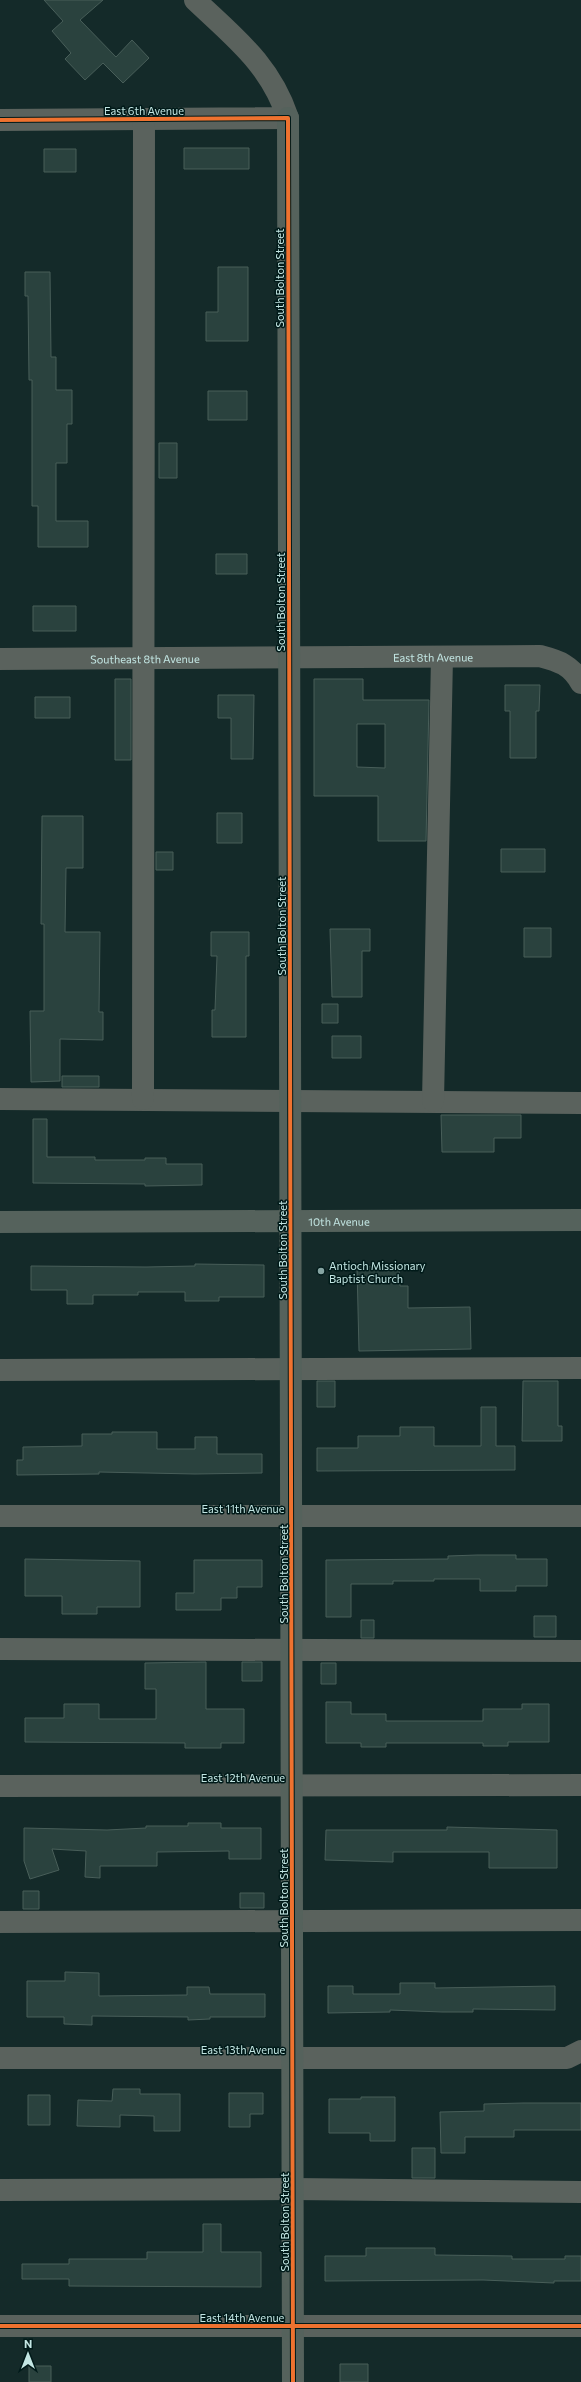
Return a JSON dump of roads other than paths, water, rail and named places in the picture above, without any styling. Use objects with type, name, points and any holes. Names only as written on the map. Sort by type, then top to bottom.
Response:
[{"type":"main road","name":"South Bolton Street","points":[[288,118],[293,2382]]},
{"type":"main road","name":"10th Avenue","points":[[0,1222],[581,1220]]},
{"type":"street","points":[[195,0],[245,48],[265,70],[280,94],[288,118]]},
{"type":"street","name":"East 6th Avenue","points":[[0,120],[288,118]]},
{"type":"street","points":[[143,1099],[144,119]]},
{"type":"street","name":"East 8th Avenue","points":[[290,657],[540,656],[559,661],[577,677]]},
{"type":"street","name":"Southeast 8th Avenue","points":[[0,658],[290,657]]},
{"type":"street","points":[[433,1102],[442,657]]},
{"type":"street","points":[[0,1099],[581,1103]]},
{"type":"street","points":[[0,1370],[581,1368]]},
{"type":"street","name":"East 11th Avenue","points":[[0,1516],[581,1516]]},
{"type":"street","points":[[0,1649],[581,1651]]},
{"type":"street","name":"East 12th Avenue","points":[[0,1786],[581,1785]]},
{"type":"street","points":[[0,1922],[581,1920]]},
{"type":"street","name":"East 13th Avenue","points":[[0,2058],[567,2058],[581,2051]]},
{"type":"street","points":[[0,2190],[293,2189],[581,2192]]},
{"type":"street","name":"East 14th Avenue","points":[[0,2326],[581,2326]]},
{"type":"place","name":"Antioch Missionary Baptist Church","points":[[321,1271]]}]
